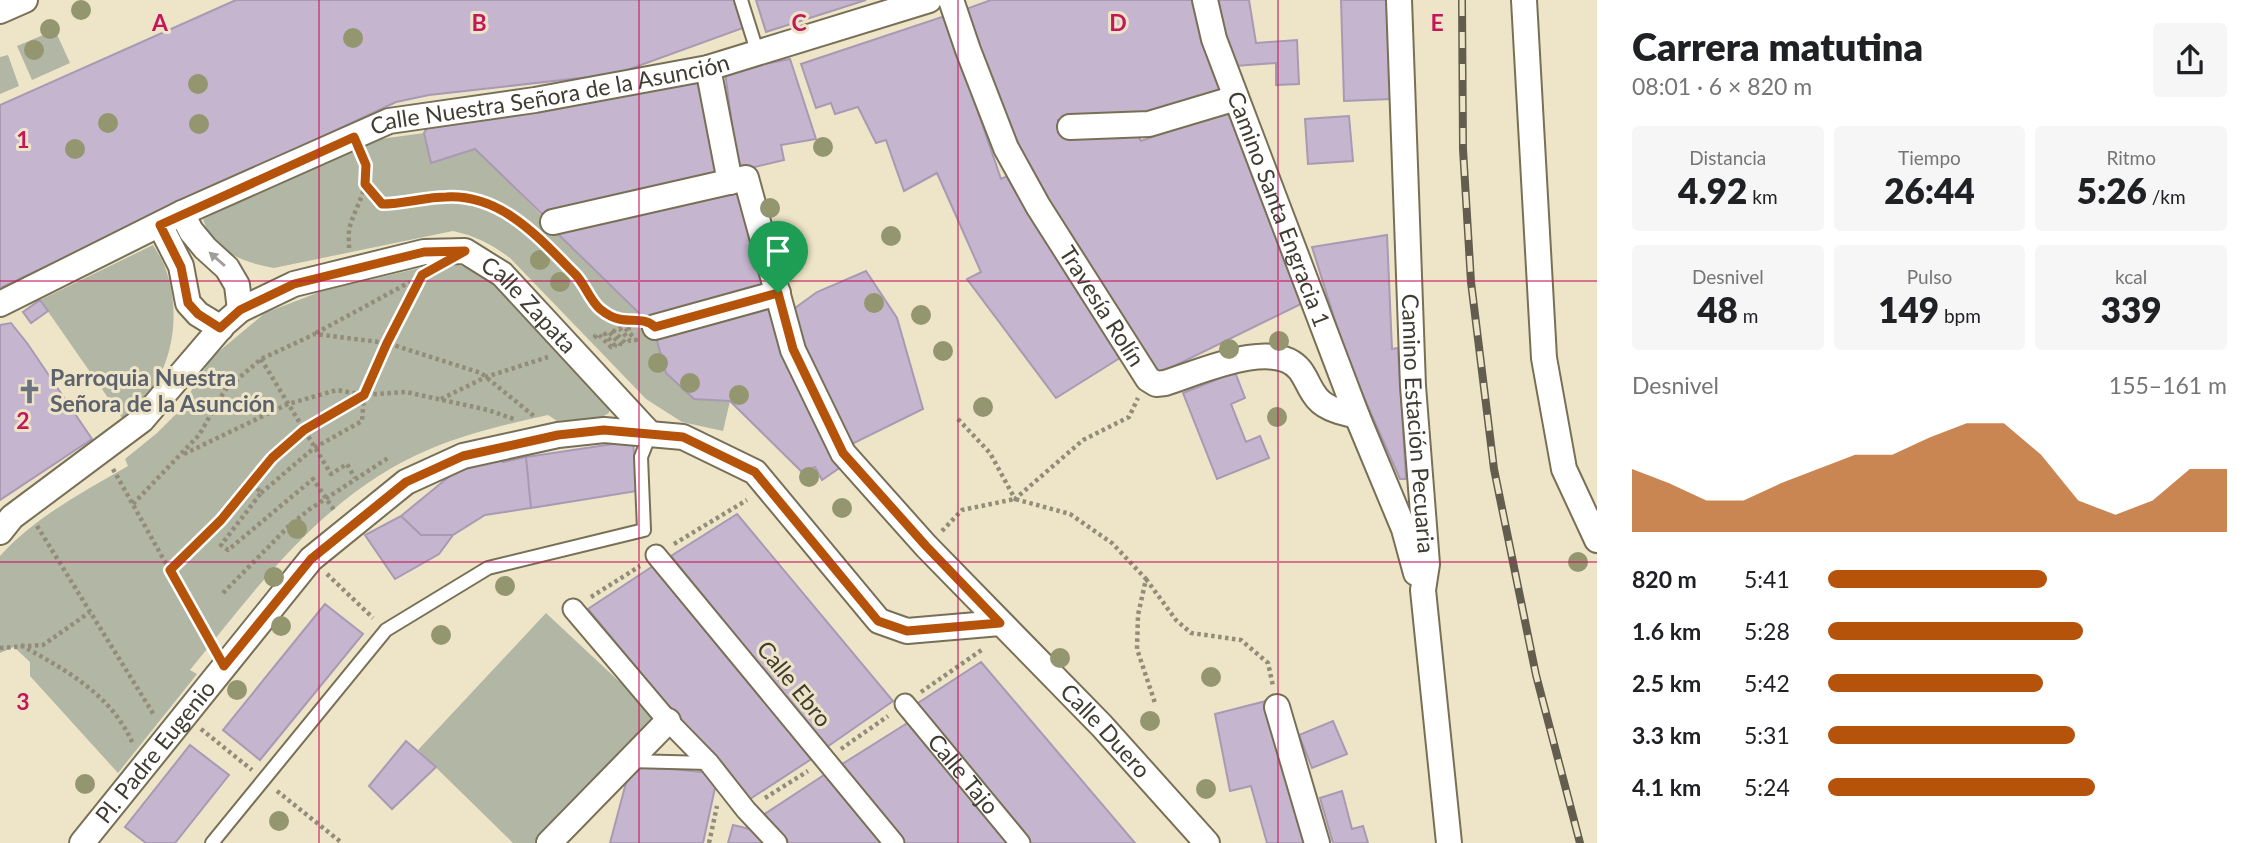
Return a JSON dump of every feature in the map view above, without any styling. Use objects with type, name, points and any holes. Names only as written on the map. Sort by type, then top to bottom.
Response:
[{"type":"street","points":[[0,11],[25,0]]},
{"type":"street","name":"Calle Nuestra Señora de la Asunción","points":[[0,304],[182,213],[389,121],[536,100],[708,68],[929,0]]},
{"type":"street","name":"Travesía Rolín","points":[[951,0],[1006,148],[1038,206],[1148,379],[1156,384],[1165,383],[1233,361],[1254,356],[1272,356],[1288,361],[1298,368],[1321,403],[1331,409],[1357,416]]},
{"type":"street","name":"Camino Santa Engracia 1","points":[[1205,0],[1214,39],[1357,416]]},
{"type":"street","name":"Camino Estación Pecuaria","points":[[1399,0],[1413,386],[1427,564],[1423,590],[1449,843]]},
{"type":"street","points":[[1524,0],[1544,358],[1564,469],[1597,540]]},
{"type":"street","points":[[543,232],[730,182],[708,68]]},
{"type":"street","points":[[1070,127],[1149,124],[1236,98]]},
{"type":"street","name":"Calle Duero","points":[[730,182],[746,178],[793,349],[843,453],[926,546],[1102,726],[1207,843]]},
{"type":"street","points":[[182,213],[191,231],[227,268],[237,285],[240,310]]},
{"type":"street","points":[[160,225],[181,267],[188,303],[198,314],[220,328]]},
{"type":"street","name":"Calle Zapata","points":[[0,532],[12,517],[142,420],[220,328],[240,310],[294,284],[424,252],[465,251],[502,274],[650,434]]},
{"type":"street","points":[[655,327],[778,293]]},
{"type":"street","points":[[1357,416],[1399,516],[1423,590]]},
{"type":"street","name":"Pl. Padre Eugenio","points":[[82,843],[311,559],[406,482],[463,456],[558,435],[604,430],[650,434]]},
{"type":"street","points":[[650,434],[683,437],[755,472],[878,621],[907,631],[1005,627]]},
{"type":"street","name":"Calle Ebro","points":[[656,555],[894,843]]},
{"type":"street","points":[[573,608],[667,721],[709,763],[777,843]]},
{"type":"street","name":"Calle Tajo","points":[[905,704],[1020,843]]},
{"type":"street","points":[[1277,707],[1317,843]]},
{"type":"street","points":[[549,843],[667,721]]},
{"type":"lane","points":[[741,0],[758,54]]},
{"type":"lane","points":[[212,843],[386,630],[488,568],[643,530],[641,457],[650,434]]},
{"type":"lane","points":[[629,761],[709,763]]},
{"type":"path","points":[[350,270],[349,230],[363,197],[366,165],[354,137]]},
{"type":"path","points":[[365,184],[382,204],[464,197],[485,202],[508,213],[543,232],[598,308],[618,319],[645,320],[655,327]]},
{"type":"path","points":[[133,504],[200,435],[225,390],[261,359],[315,334],[422,275],[364,395],[362,421],[314,448],[261,493],[221,545],[228,550],[313,479],[346,528]]},
{"type":"path","points":[[315,334],[387,343],[481,373],[558,435]]},
{"type":"path","points":[[261,359],[331,474],[347,464],[355,478]]},
{"type":"path","points":[[1015,499],[1083,440],[1129,417],[1148,379]]},
{"type":"path","points":[[180,456],[288,404],[337,390],[364,395],[406,393],[441,399],[488,410],[558,435]]},
{"type":"path","points":[[170,570],[221,520],[272,458],[304,430],[364,395]]},
{"type":"path","points":[[958,419],[990,453],[1015,499]]},
{"type":"path","points":[[102,450],[224,666]]},
{"type":"path","points":[[223,593],[290,525],[325,498],[388,458]]},
{"type":"path","points":[[253,482],[261,493]]},
{"type":"path","points":[[926,546],[962,510],[1015,499],[1070,514],[1112,543],[1146,579],[1176,620],[1191,634],[1241,640],[1268,663],[1277,707]]},
{"type":"path","points":[[25,508],[167,737]]},
{"type":"path","points":[[311,559],[386,630]]},
{"type":"path","points":[[1146,579],[1138,615],[1137,649],[1155,703]]},
{"type":"path","points":[[0,648],[43,645],[90,612]]},
{"type":"path","points":[[747,810],[905,704],[1005,627]]},
{"type":"path","points":[[21,645],[74,674],[99,695],[125,728],[133,744],[131,782]]},
{"type":"path","points":[[184,715],[342,843]]},
{"type":"path","points":[[709,843],[723,780]]},
{"type":"green space","points":[[55,30],[70,63],[32,80],[17,46]]},
{"type":"green space","points":[[8,55],[19,86],[0,94],[0,57]]},
{"type":"green space","points":[[424,133],[431,162],[475,149],[624,299],[652,323],[666,373],[694,399],[730,401],[723,431],[682,422],[646,399],[510,258],[476,238],[453,231],[274,268],[231,254],[207,230],[203,219],[373,140]]},
{"type":"green space","points":[[153,245],[171,286],[172,338],[162,371],[154,386],[141,403],[122,418],[40,300]]},
{"type":"green space","points":[[456,264],[489,279],[605,397],[609,404],[609,413],[602,417],[557,421],[548,415],[473,434],[430,449],[392,468],[358,490],[297,544],[242,605],[190,670],[197,674],[118,773],[30,676],[30,662],[14,647],[0,653],[0,556],[44,517],[128,466],[125,459],[179,411],[211,358],[265,313],[322,291],[428,266]]},
{"type":"green space","points":[[546,613],[655,715],[539,843],[513,843],[418,750]]},
{"type":"building","points":[[236,0],[734,0],[743,28],[616,74],[429,95],[396,102],[0,288],[0,105]]},
{"type":"building","points":[[756,0],[866,0],[766,32]]},
{"type":"building","points":[[991,0],[1197,0],[1222,92],[1123,118],[1058,120],[1061,134],[1135,131],[1141,141],[1230,109],[1305,302],[1158,374],[1045,199],[1010,127],[966,9]]},
{"type":"building","points":[[1218,0],[1249,0],[1256,43],[1297,40],[1299,84],[1276,85],[1276,63],[1235,66],[1226,46]]},
{"type":"building","points":[[1341,0],[1386,0],[1391,99],[1344,101]]},
{"type":"building","points":[[945,16],[1001,179],[1012,174],[1027,213],[1034,210],[1123,356],[1056,398],[967,279],[981,272],[937,173],[904,191],[886,140],[876,143],[858,107],[835,114],[831,103],[816,108],[801,64]]},
{"type":"building","points":[[790,59],[816,139],[781,145],[784,160],[738,171],[725,72]]},
{"type":"building","points":[[703,80],[722,175],[542,214],[475,149],[431,163],[424,133],[432,120]]},
{"type":"building","points":[[1349,116],[1353,161],[1308,164],[1305,119]]},
{"type":"building","points":[[745,189],[771,288],[646,320],[555,231]]},
{"type":"building","points":[[1387,235],[1392,349],[1398,348],[1406,479],[1400,479],[1347,359],[1312,247]]},
{"type":"building","points":[[866,271],[897,318],[923,409],[850,445],[804,357],[791,311],[817,292]]},
{"type":"building","points":[[783,287],[845,464],[822,480],[815,467],[802,472],[730,401],[694,399],[666,373],[652,323]]},
{"type":"building","points":[[40,300],[48,311],[31,323],[23,312]]},
{"type":"building","name":"Parroquia Nuestra Señora de la Asunción","points":[[11,323],[92,439],[0,500],[0,325]]},
{"type":"building","points":[[1235,372],[1245,398],[1231,404],[1246,442],[1260,436],[1269,458],[1217,479],[1183,393]]},
{"type":"building","points":[[633,441],[637,491],[531,508],[526,457]]},
{"type":"building","points":[[498,452],[503,462],[526,457],[531,508],[485,515],[453,535],[421,535],[401,516],[451,475]]},
{"type":"building","points":[[737,514],[893,701],[827,747],[671,556]]},
{"type":"building","points":[[401,516],[421,535],[453,535],[439,554],[395,579],[365,535]]},
{"type":"building","points":[[653,566],[813,758],[747,801],[588,609]]},
{"type":"building","points":[[325,604],[363,634],[260,760],[223,730]]},
{"type":"building","points":[[981,662],[1135,843],[1031,843],[915,705]]},
{"type":"building","points":[[1266,701],[1306,843],[1267,843],[1251,786],[1230,791],[1215,714]]},
{"type":"building","points":[[1333,721],[1347,754],[1312,768],[1299,735]]},
{"type":"building","points":[[909,722],[1009,843],[904,843],[839,766]]},
{"type":"building","points":[[406,741],[436,767],[392,809],[369,786]]},
{"type":"building","points":[[190,745],[229,775],[175,843],[146,843],[125,827]]},
{"type":"building","points":[[631,764],[718,774],[703,843],[610,843]]},
{"type":"building","points":[[827,773],[884,843],[782,843],[760,817]]},
{"type":"building","points":[[1342,791],[1352,829],[1363,826],[1368,843],[1333,843],[1320,798]]},
{"type":"building","points":[[733,825],[766,833],[763,843],[728,843]]},
{"type":"railway","points":[[1462,0],[1463,149],[1471,282],[1494,469],[1536,675],[1580,843]]},
{"type":"place","name":"Parroquia Nuestra Señora de la Asunción","points":[[30,391]]},
{"type":"route","points":[[354,137],[366,165],[365,184],[382,204],[464,197],[485,202],[508,213],[534,233],[577,276],[598,308],[618,319],[645,320],[655,327],[778,293],[793,349],[843,453],[926,546],[1000,623],[907,631],[878,621],[755,472],[683,437],[604,430],[558,435],[463,456],[406,482],[311,559],[224,666],[170,570],[221,520],[272,458],[304,430],[364,395],[422,275],[465,251],[424,252],[294,284],[240,310],[220,328],[198,314],[188,303],[181,267],[160,225],[182,213],[354,137]]}]
